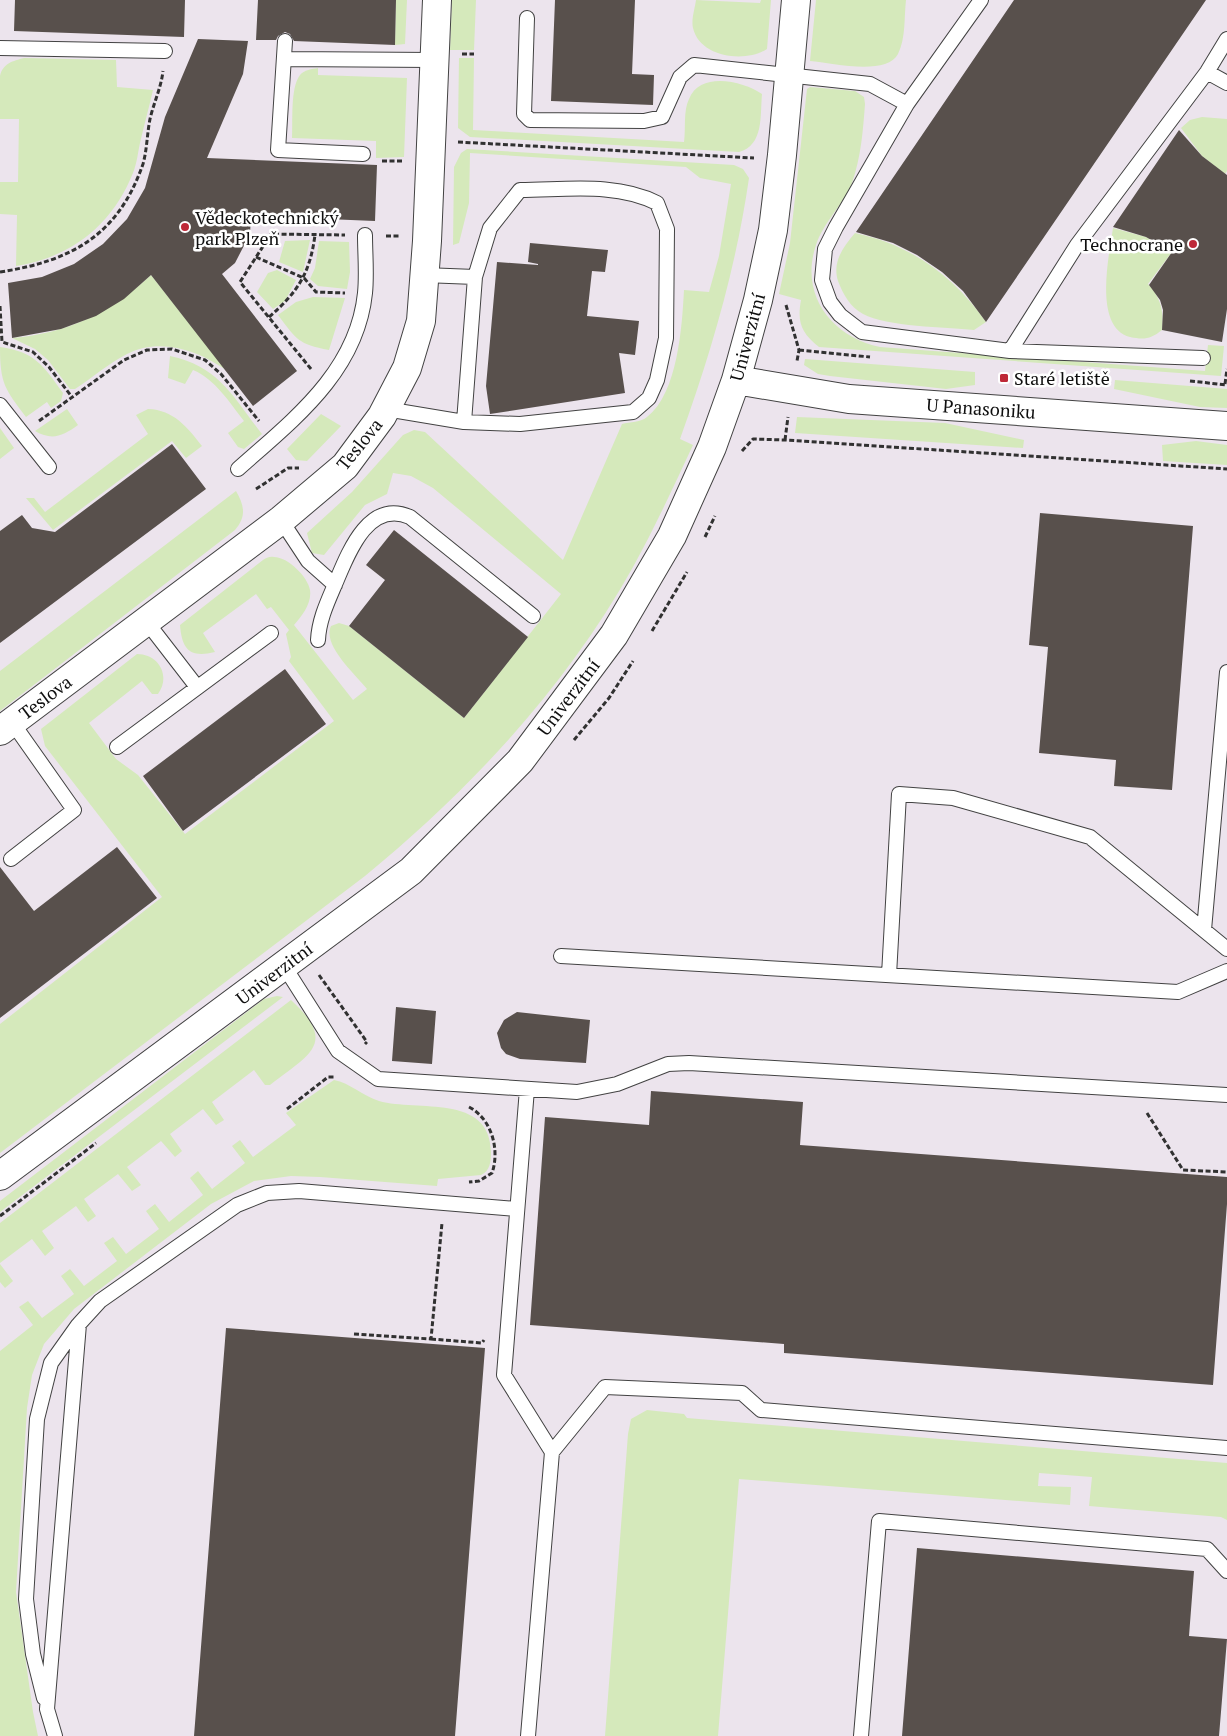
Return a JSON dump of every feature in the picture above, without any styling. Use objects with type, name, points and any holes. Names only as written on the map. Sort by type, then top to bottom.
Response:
[{"type":"street","name":"Teslova","points":[[6,726],[282,520],[345,466],[365,441],[386,409],[407,368],[421,321],[437,0]]},
{"type":"street","name":"Univerzitní","points":[[0,1176],[411,871],[520,761],[614,635],[672,536],[712,447],[736,380],[758,300],[772,230],[790,74],[796,0]]},
{"type":"street","name":"U Panasoniku","points":[[736,380],[849,399],[1227,426]]},
{"type":"lane","points":[[981,0],[907,104],[825,249],[822,280],[830,302],[840,315],[862,332],[1010,351],[1203,358]]},
{"type":"lane","points":[[527,18],[524,114],[530,120],[644,121],[662,117],[680,77],[694,65],[870,84],[907,104]]},
{"type":"lane","points":[[1010,351],[1077,245],[1207,72],[1227,39]]},
{"type":"lane","points":[[285,41],[278,150],[364,154]]},
{"type":"lane","points":[[0,48],[165,51]]},
{"type":"lane","points":[[284,59],[434,60]]},
{"type":"lane","points":[[1207,72],[1227,83]]},
{"type":"lane","points":[[386,409],[464,422],[520,424],[633,412],[649,398],[658,380],[666,338],[667,229],[657,203],[641,195],[617,190],[520,190],[490,228],[475,277],[464,422]]},
{"type":"lane","points":[[238,469],[307,409],[325,387],[354,340],[365,294],[365,235]]},
{"type":"lane","points":[[424,275],[475,277]]},
{"type":"lane","points":[[0,405],[49,467]]},
{"type":"lane","points":[[318,640],[321,618],[348,552],[366,526],[379,517],[398,512],[410,517],[533,616]]},
{"type":"lane","points":[[282,520],[308,561],[335,585]]},
{"type":"lane","points":[[146,621],[197,687]]},
{"type":"lane","points":[[117,747],[271,633]]},
{"type":"lane","points":[[1204,930],[1227,672]]},
{"type":"lane","points":[[6,726],[74,810],[11,859]]},
{"type":"lane","points":[[889,976],[899,794],[954,798],[1090,837],[1227,949]]},
{"type":"lane","points":[[561,956],[1178,992],[1227,971]]},
{"type":"lane","points":[[284,966],[338,1051],[378,1079],[577,1092],[596,1090],[668,1064],[689,1063],[1227,1095]]},
{"type":"lane","points":[[527,1089],[504,1375],[552,1452]]},
{"type":"lane","points":[[55,1736],[33,1654],[26,1599],[37,1419],[51,1363],[78,1324],[100,1301],[237,1205],[267,1192],[308,1192],[517,1209]]},
{"type":"lane","points":[[47,1709],[78,1324]]},
{"type":"lane","points":[[528,1736],[552,1452],[605,1387],[742,1393],[761,1410],[1227,1448]]},
{"type":"lane","points":[[861,1736],[879,1521],[1207,1549],[1227,1571]]},
{"type":"path","points":[[0,272],[40,265],[62,257],[90,243],[129,196],[143,163],[150,119],[161,86],[165,51]]},
{"type":"path","points":[[452,142],[761,159]]},
{"type":"path","points":[[325,387],[240,282],[271,234],[406,236]]},
{"type":"path","points":[[269,318],[289,300],[304,278],[312,257],[315,234]]},
{"type":"path","points":[[256,257],[304,278],[316,292],[365,294]]},
{"type":"path","points":[[0,306],[2,342],[33,352],[49,367],[72,397]]},
{"type":"path","points":[[22,433],[124,360],[147,350],[172,349],[205,360],[221,374],[264,426]]},
{"type":"path","points":[[1225,384],[1227,369]]},
{"type":"path","points":[[785,440],[1227,469]]},
{"type":"path","points":[[1132,1089],[1183,1170],[1227,1172]]},
{"type":"path","points":[[431,1339],[482,1343],[509,1310]]},
{"type":"shaded area","points":[[0,0],[1227,0],[1227,1736],[0,1736]]},
{"type":"green space","points":[[396,0],[407,0],[405,44],[395,45]]},
{"type":"green space","points":[[452,0],[476,0],[474,50],[450,50]]},
{"type":"green space","points":[[696,0],[760,3],[761,0],[771,0],[767,49],[748,56],[736,56],[714,52],[705,46],[697,38],[693,28]]},
{"type":"green space","points":[[816,0],[906,0],[904,34],[898,54],[892,61],[883,65],[871,66],[810,61]]},
{"type":"green space","points":[[24,58],[116,60],[117,87],[153,90],[134,169],[124,192],[114,208],[88,236],[72,246],[36,262],[16,266],[17,215],[0,214],[0,182],[18,182],[19,119],[0,119],[0,76],[6,65]]},
{"type":"green space","points":[[459,58],[474,58],[473,130],[684,142],[686,109],[689,99],[695,90],[702,85],[722,81],[744,85],[762,94],[759,129],[753,143],[739,152],[470,137],[458,128]]},
{"type":"green space","points":[[318,68],[318,75],[407,78],[404,157],[376,158],[376,141],[292,138],[293,96],[297,81],[304,72]]},
{"type":"green space","points":[[810,87],[855,91],[864,97],[860,154],[852,183],[844,199],[819,237],[812,263],[812,281],[816,297],[834,324],[847,334],[863,342],[880,347],[1205,371],[1208,345],[1224,346],[1221,376],[819,347],[804,332],[800,321],[801,300],[779,294],[790,243],[807,89]]},
{"type":"green space","points":[[1202,117],[1227,119],[1227,171],[1225,174],[1202,156],[1181,128],[1190,120]]},
{"type":"green space","points":[[467,149],[734,165],[743,169],[749,178],[730,277],[702,375],[680,439],[693,445],[641,552],[607,611],[547,695],[479,772],[404,843],[365,876],[0,1153],[0,1024],[162,897],[45,746],[41,729],[137,654],[145,655],[157,662],[163,673],[162,687],[158,694],[152,694],[142,681],[89,723],[116,759],[138,775],[185,834],[334,721],[289,661],[291,657],[286,634],[289,630],[271,607],[267,609],[256,594],[203,633],[215,652],[206,654],[193,653],[185,646],[183,641],[180,625],[263,560],[271,557],[285,560],[306,579],[310,590],[308,604],[294,625],[353,700],[367,689],[341,659],[331,642],[329,634],[331,626],[339,623],[349,626],[464,718],[561,594],[433,488],[411,476],[393,473],[387,494],[365,505],[324,555],[312,553],[307,533],[352,492],[403,435],[414,430],[425,432],[563,560],[622,424],[645,419],[666,392],[672,376],[680,340],[684,290],[709,292],[719,256],[731,184],[700,178],[686,167],[470,153],[469,203],[459,243],[453,245],[454,167],[461,153]]},
{"type":"green space","points":[[1113,228],[1146,237],[1172,252],[1148,284],[1159,300],[1162,317],[1162,330],[1151,337],[1130,337],[1118,331],[1111,320],[1107,306],[1106,289]]},
{"type":"green space","points":[[855,233],[894,245],[929,264],[959,290],[986,322],[974,330],[917,326],[886,322],[858,311],[845,295],[838,281],[836,267],[846,244]]},
{"type":"green space","points":[[310,240],[303,272],[279,262],[285,241]]},
{"type":"green space","points":[[319,241],[349,242],[350,272],[347,289],[318,286],[310,279],[315,268]]},
{"type":"green space","points":[[277,270],[296,280],[285,301],[273,309],[257,292],[268,273]]},
{"type":"green space","points":[[151,275],[226,370],[191,352],[165,346],[152,347],[139,349],[127,354],[75,389],[70,389],[48,360],[35,349],[12,338],[52,331],[87,319],[120,300]]},
{"type":"green space","points":[[313,297],[345,298],[329,350],[311,346],[299,340],[278,315],[296,302]]},
{"type":"green space","points":[[0,347],[22,352],[44,367],[63,393],[61,401],[51,408],[47,402],[26,417],[5,385],[1,370]]},
{"type":"green space","points":[[170,356],[201,367],[213,375],[233,396],[262,434],[244,449],[238,447],[228,433],[244,421],[222,392],[201,374],[193,370],[185,384],[168,378]]},
{"type":"green space","points":[[805,359],[975,372],[975,385],[946,389],[830,376],[818,374],[804,365]]},
{"type":"green space","points":[[1115,380],[1227,389],[1227,408],[1200,407],[1114,389]]},
{"type":"green space","points":[[67,409],[78,425],[73,429],[57,436],[47,436],[35,431]]},
{"type":"green space","points":[[148,409],[173,416],[191,432],[202,446],[186,458],[172,441],[53,530],[26,498],[34,498],[45,512],[148,434],[136,415]]},
{"type":"green space","points":[[321,414],[341,426],[307,461],[296,460],[287,449]]},
{"type":"green space","points":[[797,417],[945,423],[1024,440],[1023,448],[795,433]]},
{"type":"green space","points":[[0,428],[14,448],[0,459]]},
{"type":"green space","points":[[1196,441],[1227,445],[1227,465],[1163,461],[1162,445]]},
{"type":"green space","points":[[236,491],[241,501],[243,515],[235,530],[0,711],[0,671]]},
{"type":"green space","points":[[277,996],[283,997],[0,1212],[0,1201],[264,999]]},
{"type":"green space","points":[[291,1000],[305,1015],[313,1028],[315,1038],[313,1048],[306,1057],[270,1085],[265,1085],[254,1070],[212,1102],[224,1120],[216,1125],[203,1109],[170,1134],[182,1151],[175,1157],[161,1141],[127,1167],[141,1185],[132,1191],[118,1174],[84,1199],[96,1216],[88,1222],[76,1206],[42,1231],[54,1248],[45,1256],[32,1239],[0,1263],[0,1223]]},
{"type":"green space","points":[[334,1080],[379,1101],[449,1108],[465,1113],[479,1121],[488,1133],[491,1152],[488,1169],[481,1175],[438,1179],[437,1186],[291,1176],[254,1181],[211,1204],[74,1309],[44,1344],[32,1375],[27,1408],[16,1592],[38,1736],[0,1736],[0,1351],[33,1325],[19,1307],[28,1301],[42,1318],[74,1294],[61,1276],[70,1269],[84,1286],[117,1261],[104,1243],[113,1237],[126,1254],[159,1229],[146,1211],[155,1204],[169,1222],[203,1195],[190,1178],[198,1171],[212,1189],[245,1163],[232,1146],[240,1140],[253,1157],[296,1125],[286,1113]]},
{"type":"green space","points":[[0,1264],[13,1281],[5,1288],[0,1282]]},
{"type":"green space","points":[[647,1410],[684,1414],[687,1418],[1227,1463],[1227,1520],[1221,1517],[1089,1506],[1092,1477],[1039,1473],[1038,1486],[1071,1487],[1070,1505],[739,1479],[718,1736],[605,1736],[628,1434],[631,1419]]},
{"type":"building","points":[[15,0],[185,0],[184,37],[14,31]]},
{"type":"building","points":[[258,0],[396,0],[395,45],[294,41],[290,34],[285,32],[278,36],[276,40],[256,40]]},
{"type":"building","points":[[555,0],[635,0],[632,74],[654,75],[653,105],[551,101]]},
{"type":"building","points":[[1014,0],[1206,0],[986,322],[963,291],[942,272],[917,255],[893,243],[856,232]]},
{"type":"building","name":"Vědeckotechnický park Plzeň","points":[[198,39],[248,41],[243,74],[207,158],[377,165],[375,221],[251,216],[250,234],[235,263],[222,274],[297,371],[253,406],[151,275],[124,299],[96,316],[61,329],[12,338],[8,283],[42,277],[74,264],[103,244],[127,219],[145,188],[165,117]]},
{"type":"building","name":"Technocrane","points":[[1179,130],[1202,156],[1227,175],[1227,309],[1222,342],[1162,330],[1163,310],[1160,300],[1149,285],[1172,252],[1146,237],[1113,227]]},
{"type":"building","points":[[530,243],[608,250],[605,272],[592,271],[587,316],[639,321],[635,355],[619,353],[625,393],[490,414],[486,386],[497,262],[538,265],[528,262]]},
{"type":"building","points":[[172,444],[206,489],[0,643],[0,531],[22,515],[32,528],[55,532]]},
{"type":"building","points":[[1040,513],[1193,526],[1172,790],[1114,786],[1116,760],[1039,753],[1048,647],[1029,645]]},
{"type":"building","points":[[394,530],[528,637],[464,718],[349,626],[385,580],[366,565]]},
{"type":"building","points":[[285,669],[326,724],[183,831],[143,776]]},
{"type":"building","points":[[117,847],[157,898],[0,1018],[0,867],[34,911]]},
{"type":"building","points":[[396,1007],[436,1011],[432,1064],[392,1061]]},
{"type":"building","points":[[517,1012],[590,1020],[586,1063],[520,1059],[506,1054],[501,1048],[497,1033],[504,1020]]},
{"type":"building","points":[[651,1091],[803,1102],[800,1145],[1227,1177],[1227,1204],[1213,1385],[784,1353],[784,1344],[530,1325],[545,1117],[649,1125]]},
{"type":"building","points":[[226,1328],[485,1348],[455,1736],[194,1736]]},
{"type":"building","points":[[917,1548],[1194,1571],[1189,1636],[1227,1639],[1219,1736],[902,1736]]},
{"type":"place","name":"Vědeckotechnický park Plzeň","points":[[185,227]]},
{"type":"place","name":"Technocrane","points":[[1193,244]]},
{"type":"place","name":"Staré letiště","points":[[1004,378]]}]
